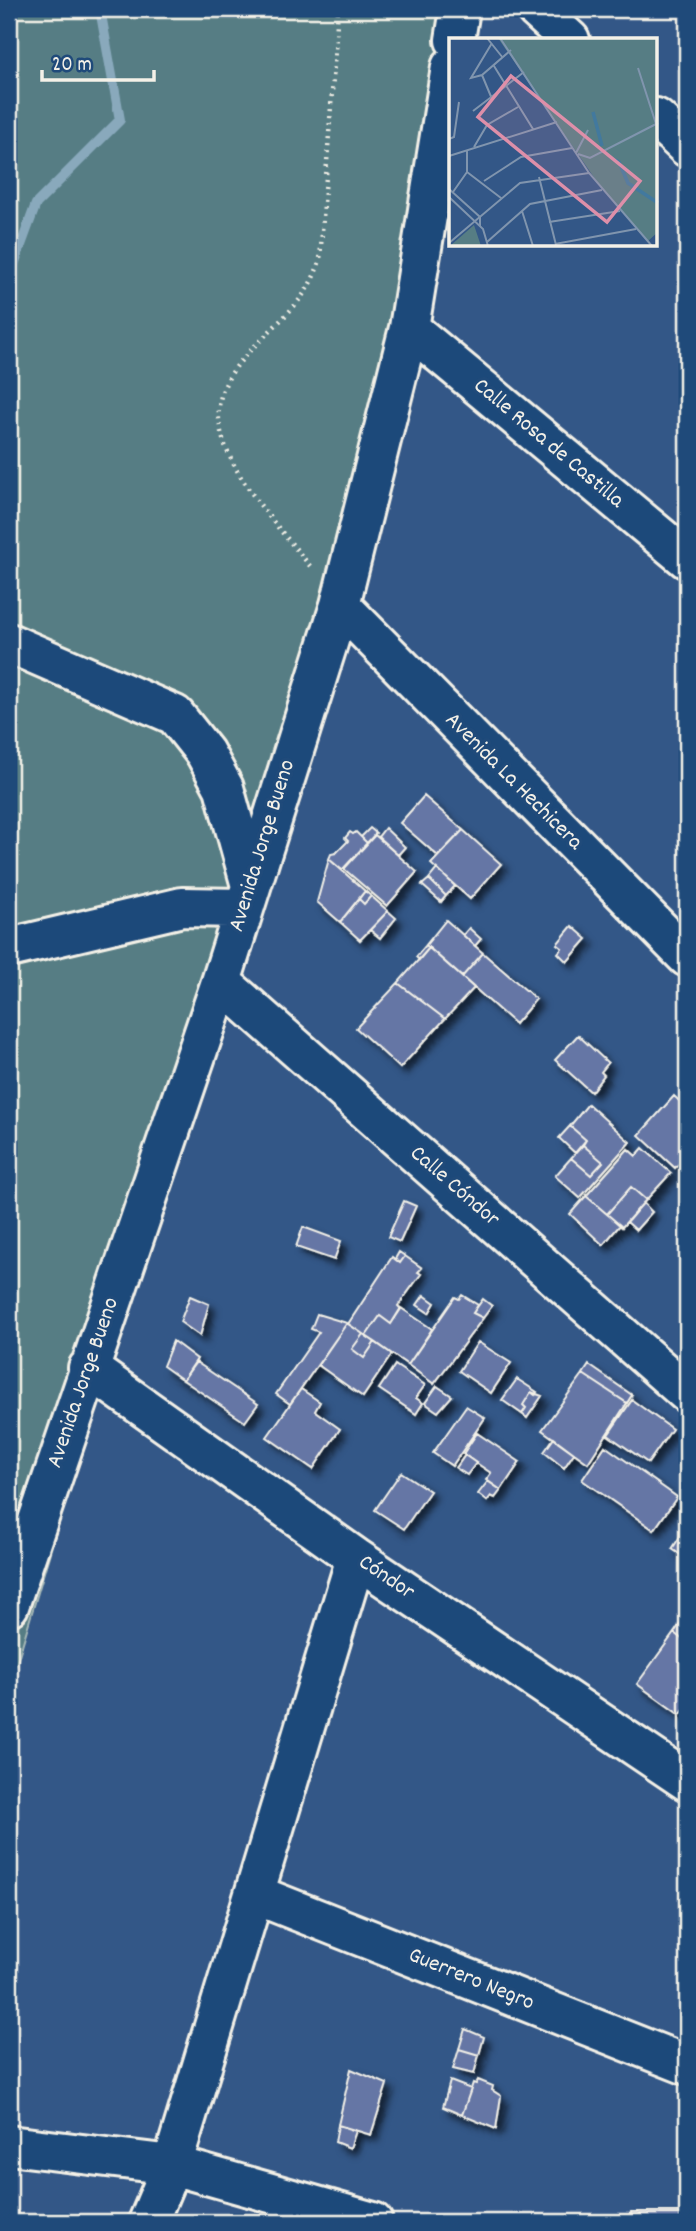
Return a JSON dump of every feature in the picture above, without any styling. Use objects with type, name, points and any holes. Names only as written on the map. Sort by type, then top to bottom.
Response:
[{"type":"street","points":[[455,38],[460,9]]},
{"type":"street","points":[[536,9],[568,38]]},
{"type":"street","name":"Avenida Jorge Bueno","points":[[9,1606],[221,982],[340,605],[409,328],[449,79]]},
{"type":"street","points":[[658,120],[687,147]]},
{"type":"street","name":"Calle Rosa de Castilla","points":[[409,328],[687,559]]},
{"type":"street","name":"Avenida La Hechicera","points":[[340,605],[687,957]]},
{"type":"street","points":[[9,643],[175,715],[205,753],[224,788],[247,897],[182,907],[9,948]]},
{"type":"street","name":"Calle Cóndor","points":[[221,982],[687,1393]]},
{"type":"street","name":"Cóndor","points":[[88,1368],[356,1558],[687,1781]]},
{"type":"street","points":[[148,2222],[172,2165],[356,1558]]},
{"type":"street","name":"Guerrero Negro","points":[[254,1894],[687,2065]]},
{"type":"street","points":[[9,2145],[172,2165],[373,2222]]},
{"type":"path","points":[[338,9],[320,260],[312,285],[239,362],[221,396],[219,426],[241,478],[340,605]]},
{"type":"green space","points":[[9,9],[460,9],[455,38],[449,38],[449,78],[409,328],[221,982],[9,1689]]},
{"type":"building","points":[[424,796],[463,830],[438,856],[400,823]]},
{"type":"building","points":[[370,828],[376,833],[367,843],[361,837]]},
{"type":"building","points":[[385,828],[405,847],[398,855],[378,837]]},
{"type":"building","points":[[463,830],[501,864],[470,899],[431,864]]},
{"type":"building","points":[[350,832],[356,832],[367,843],[342,870],[329,859],[331,854],[336,853],[348,841],[345,838]]},
{"type":"building","points":[[375,835],[417,872],[387,906],[344,869]]},
{"type":"building","points":[[329,859],[365,891],[340,922],[317,902]]},
{"type":"building","points":[[437,869],[455,886],[446,896],[429,879]]},
{"type":"building","points":[[429,879],[446,896],[441,902],[422,885]]},
{"type":"building","points":[[365,891],[371,896],[364,904],[359,899]]},
{"type":"building","points":[[371,896],[388,911],[360,940],[340,922],[359,899],[364,904]]},
{"type":"building","points":[[388,911],[396,918],[380,938],[370,930]]},
{"type":"building","points":[[446,920],[483,953],[462,977],[426,945]]},
{"type":"building","points":[[572,926],[587,939],[567,962],[558,953],[562,948],[557,944]]},
{"type":"building","points":[[469,928],[481,939],[475,946],[463,935]]},
{"type":"building","points":[[426,945],[429,948],[419,960],[416,957]]},
{"type":"building","points":[[429,948],[474,988],[445,1019],[398,983]]},
{"type":"building","points":[[483,953],[536,999],[515,1024],[462,977]]},
{"type":"building","points":[[398,983],[445,1019],[400,1068],[356,1028]]},
{"type":"building","points":[[578,1035],[608,1063],[601,1072],[604,1075],[591,1092],[555,1060]]},
{"type":"building","points":[[674,1096],[687,1108],[687,1155],[675,1168],[639,1135]]},
{"type":"building","points":[[588,1104],[630,1142],[580,1198],[555,1176],[571,1158],[591,1175],[603,1162],[583,1145],[586,1140],[570,1126]]},
{"type":"building","points":[[570,1126],[586,1140],[575,1153],[559,1138]]},
{"type":"building","points":[[583,1145],[603,1162],[591,1175],[571,1158]]},
{"type":"building","points":[[643,1148],[671,1173],[646,1200],[631,1187],[607,1214],[586,1196],[628,1149],[636,1156]]},
{"type":"building","points":[[631,1187],[646,1200],[622,1227],[607,1214]]},
{"type":"building","points":[[586,1196],[620,1225],[603,1245],[570,1214]]},
{"type":"building","points":[[404,1201],[416,1206],[400,1242],[388,1237]]},
{"type":"building","points":[[643,1203],[652,1212],[636,1230],[627,1222]]},
{"type":"building","points":[[303,1227],[341,1241],[334,1260],[296,1247]]},
{"type":"building","points":[[399,1252],[405,1256],[400,1263],[395,1259]]},
{"type":"building","points":[[405,1256],[422,1268],[418,1272],[421,1274],[398,1306],[401,1309],[391,1324],[380,1316],[366,1336],[348,1324],[392,1257],[400,1263]]},
{"type":"building","points":[[424,1295],[435,1303],[429,1313],[417,1305]]},
{"type":"building","points":[[462,1295],[478,1305],[473,1313],[483,1318],[434,1384],[408,1365],[455,1297],[459,1299]]},
{"type":"building","points":[[190,1296],[209,1304],[200,1336],[180,1322]]},
{"type":"building","points":[[483,1299],[492,1306],[483,1318],[473,1313]]},
{"type":"building","points":[[401,1308],[432,1329],[408,1365],[366,1336],[380,1316],[391,1324]]},
{"type":"building","points":[[317,1314],[347,1323],[290,1404],[276,1394],[319,1332],[311,1329]]},
{"type":"building","points":[[347,1323],[363,1334],[352,1349],[364,1358],[375,1342],[392,1354],[363,1397],[318,1365]]},
{"type":"building","points":[[363,1334],[375,1342],[364,1358],[352,1349]]},
{"type":"building","points":[[173,1341],[197,1359],[183,1380],[163,1366]]},
{"type":"building","points":[[478,1342],[511,1363],[491,1393],[459,1371]]},
{"type":"building","points":[[196,1362],[258,1404],[245,1422],[183,1380]]},
{"type":"building","points":[[395,1365],[425,1385],[416,1398],[423,1403],[416,1414],[379,1389]]},
{"type":"building","points":[[589,1365],[632,1395],[627,1403],[583,1374]]},
{"type":"building","points":[[583,1374],[627,1403],[588,1463],[542,1430]]},
{"type":"building","points":[[517,1379],[537,1392],[535,1395],[531,1392],[523,1405],[526,1408],[522,1414],[502,1400]]},
{"type":"building","points":[[437,1386],[452,1396],[438,1412],[425,1403]]},
{"type":"building","points":[[301,1389],[320,1402],[315,1411],[340,1429],[313,1469],[267,1437]]},
{"type":"building","points":[[531,1392],[542,1396],[527,1418],[522,1414],[526,1408],[523,1405]]},
{"type":"building","points":[[632,1400],[672,1429],[648,1463],[608,1435]]},
{"type":"building","points":[[466,1406],[485,1418],[452,1466],[433,1453]]},
{"type":"building","points":[[477,1433],[520,1462],[501,1490],[486,1480],[491,1473],[463,1454]]},
{"type":"building","points":[[554,1438],[574,1453],[564,1468],[544,1452]]},
{"type":"building","points":[[605,1446],[677,1497],[654,1530],[582,1480]]},
{"type":"building","points":[[465,1455],[476,1463],[467,1475],[456,1468]]},
{"type":"building","points":[[401,1472],[430,1491],[404,1529],[375,1510]]},
{"type":"building","points":[[488,1481],[501,1490],[495,1498],[491,1496],[487,1501],[478,1494]]},
{"type":"building","points":[[685,1529],[687,1530],[687,1559],[672,1549]]},
{"type":"building","points":[[682,1621],[687,1624],[687,1643],[674,1633]]},
{"type":"building","points":[[674,1633],[687,1643],[687,1706],[680,1715],[637,1684]]},
{"type":"building","points":[[465,2029],[484,2037],[479,2055],[459,2049]]},
{"type":"building","points":[[459,2049],[479,2055],[474,2074],[453,2069]]},
{"type":"building","points":[[351,2069],[387,2084],[371,2135],[338,2125]]},
{"type":"building","points":[[478,2080],[493,2086],[492,2090],[501,2096],[496,2129],[462,2115],[473,2083],[476,2084]]},
{"type":"building","points":[[450,2081],[471,2089],[462,2115],[443,2107]]},
{"type":"building","points":[[338,2125],[356,2131],[350,2148],[335,2142]]},
{"type":"building","points":[[631,2212],[680,2212],[680,2222],[630,2222]]},
{"type":"waterway","points":[[9,278],[36,204],[120,120],[100,9]]}]
